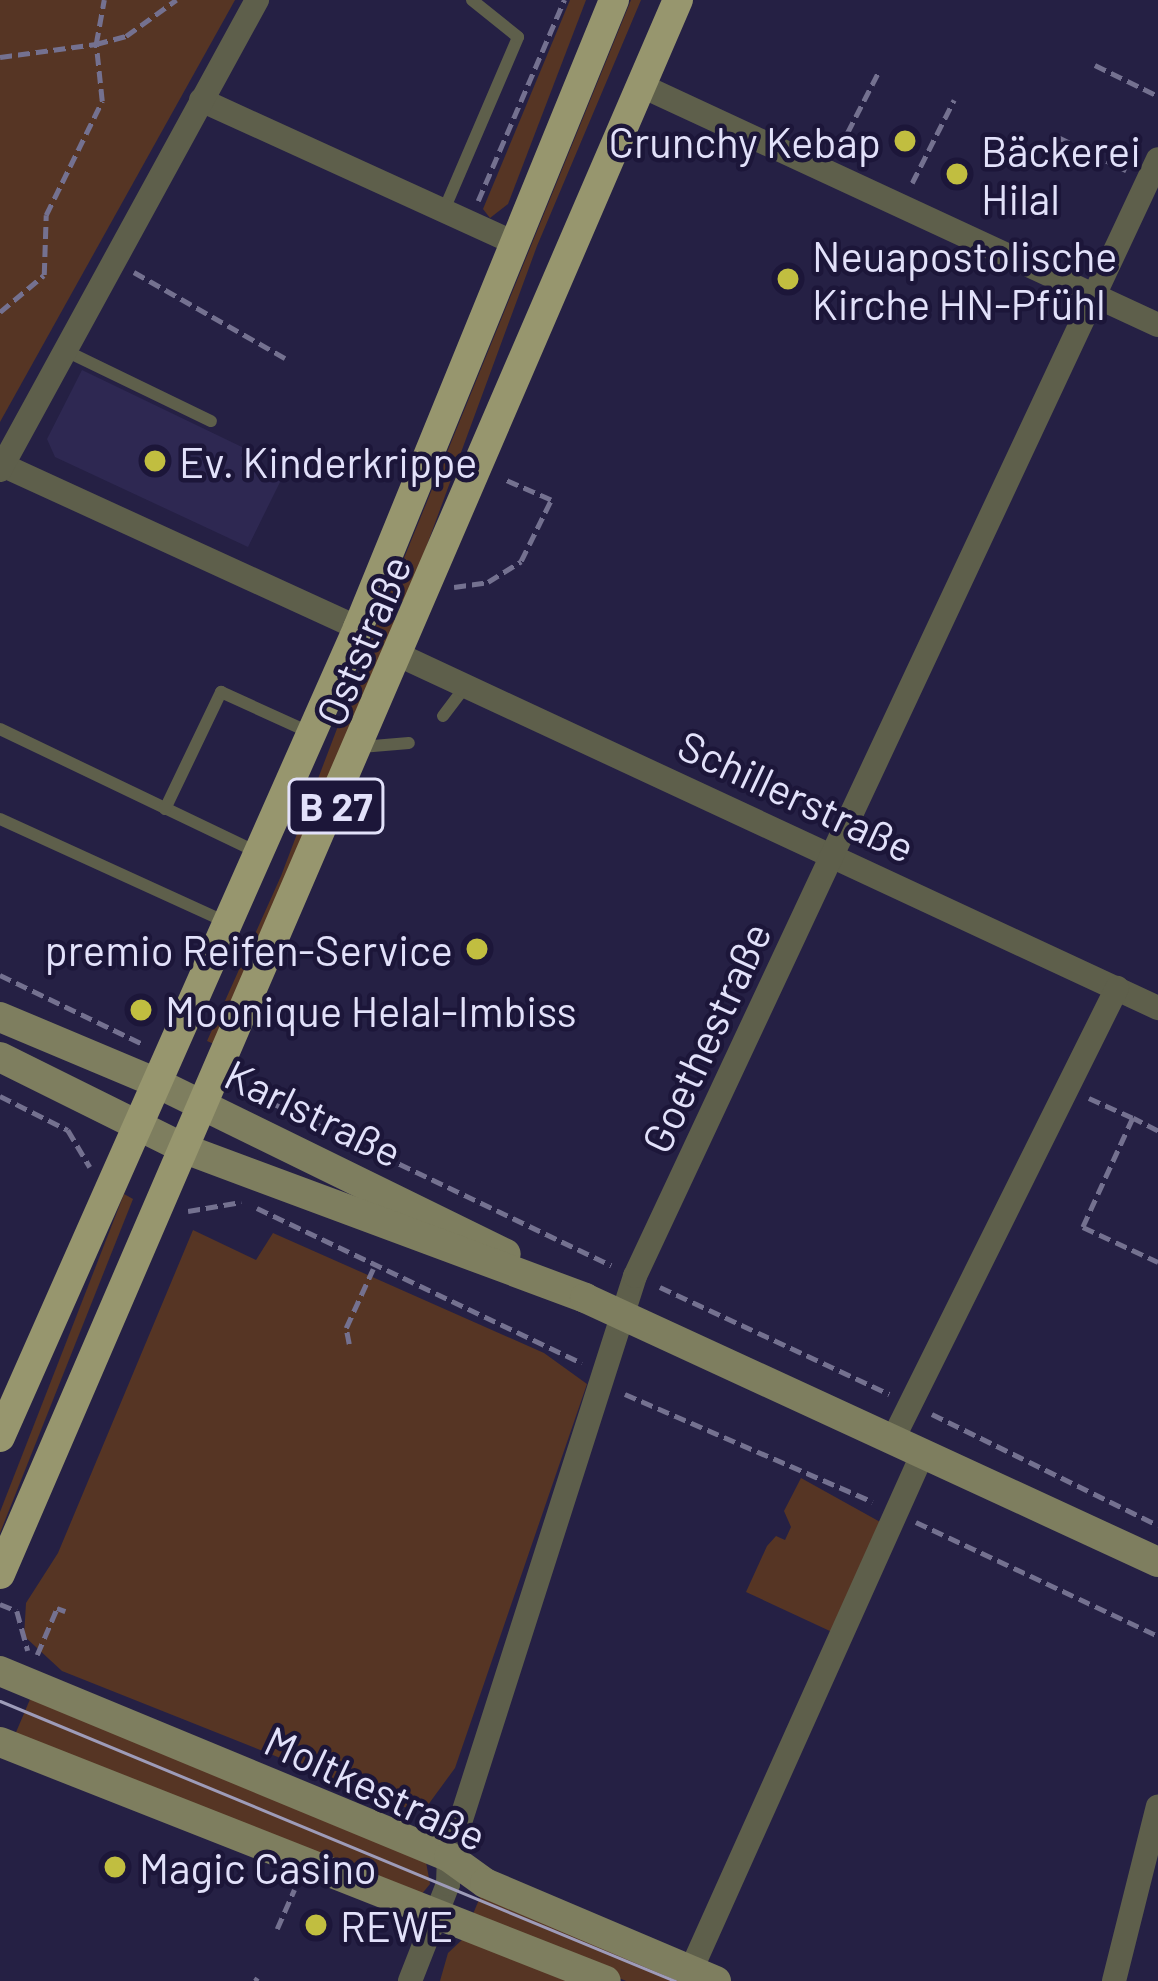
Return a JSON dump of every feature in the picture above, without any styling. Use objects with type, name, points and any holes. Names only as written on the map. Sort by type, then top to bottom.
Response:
[{"type":"main road","name":"Oststraße","points":[[0,1574],[482,469],[678,0]]},
{"type":"main road","name":"Oststraße","points":[[0,1437],[166,1071],[358,628],[612,3]]},
{"type":"street","points":[[257,0],[1,466],[358,628]]},
{"type":"street","points":[[640,85],[1158,325]]},
{"type":"street","points":[[201,100],[512,242]]},
{"type":"street","name":"Goethestraße","points":[[410,1981],[448,1884],[449,1857],[635,1276],[1155,167]]},
{"type":"street","name":"Schillerstraße","points":[[401,656],[1158,1008]]},
{"type":"street","points":[[892,1441],[1117,988]]},
{"type":"street","name":"Karlstraße","points":[[0,1017],[166,1071],[204,1106],[585,1298],[1158,1562]]},
{"type":"street","name":"Karlstraße","points":[[0,1057],[138,1130],[585,1298]]},
{"type":"street","points":[[704,1976],[922,1455]]},
{"type":"street","name":"Moltkestraße","points":[[0,1671],[449,1857],[485,1883],[704,1976]]},
{"type":"street","name":"Moltkestraße","points":[[0,1742],[304,1866],[606,1981]]},
{"type":"street","points":[[1114,1981],[1158,1806]]},
{"type":"lane","points":[[443,212],[518,37],[472,0]]},
{"type":"lane","points":[[65,350],[211,421]]},
{"type":"lane","points":[[443,716],[466,684]]},
{"type":"lane","points":[[165,809],[221,692],[312,734]]},
{"type":"lane","points":[[0,729],[259,854]]},
{"type":"lane","points":[[362,747],[409,742]]},
{"type":"lane","points":[[0,819],[228,923]]},
{"type":"path","points":[[0,312],[44,275],[46,215],[102,101],[96,44],[104,0]]},
{"type":"path","points":[[0,57],[126,36],[176,0]]},
{"type":"path","points":[[469,223],[564,0]]},
{"type":"path","points":[[1095,64],[1158,96]]},
{"type":"path","points":[[828,170],[879,70]]},
{"type":"path","points":[[902,205],[954,100]]},
{"type":"path","points":[[1058,137],[1155,167]]},
{"type":"path","points":[[114,260],[285,358]]},
{"type":"path","points":[[428,591],[488,582],[521,561],[550,500],[482,469]]},
{"type":"path","points":[[0,975],[166,1071]]},
{"type":"path","points":[[217,1076],[1158,1526]]},
{"type":"path","points":[[1068,1088],[1158,1131]]},
{"type":"path","points":[[0,1096],[68,1130],[81,1160],[116,1179]]},
{"type":"path","points":[[1133,1118],[1083,1227],[1158,1262]]},
{"type":"path","points":[[162,1202],[187,1211],[222,1200],[251,1205],[373,1269],[556,1346],[601,1380],[1158,1636]]},
{"type":"path","points":[[350,1344],[346,1328],[373,1269]]},
{"type":"path","points":[[0,1604],[17,1611],[25,1646]]},
{"type":"path","points":[[36,1657],[57,1608],[65,1611]]},
{"type":"path","points":[[277,1929],[304,1866]]},
{"type":"shaded area","points":[[0,0],[235,0],[0,422]]},
{"type":"shaded area","points":[[570,0],[586,0],[508,204],[490,218],[483,209]]},
{"type":"shaded area","points":[[631,0],[641,0],[537,246],[406,602],[389,595]]},
{"type":"shaded area","name":"Ev. Kinderkrippe","points":[[82,370],[244,448],[241,456],[282,478],[248,547],[55,457],[47,439]]},
{"type":"shaded area","points":[[381,613],[398,622],[214,1044],[207,1041],[281,876]]},
{"type":"shaded area","points":[[124,1194],[133,1199],[0,1533],[0,1512]]},
{"type":"shaded area","points":[[193,1230],[256,1260],[273,1233],[544,1353],[587,1384],[455,1768],[425,1809],[403,1807],[62,1671],[24,1636],[26,1603],[58,1553]]},
{"type":"shaded area","points":[[801,1478],[882,1523],[832,1632],[746,1592],[767,1546],[776,1536],[785,1540],[791,1527],[784,1511]]},
{"type":"shaded area","points":[[31,1697],[426,1862],[430,1884],[421,1895],[14,1737]]},
{"type":"shaded area","points":[[483,1890],[696,1981],[626,1981],[473,1914]]},
{"type":"shaded area","points":[[465,1937],[575,1981],[440,1981],[448,1953]]},
{"type":"tram line","points":[[0,1701],[675,1981]]},
{"type":"place","name":"Crunchy Kebap","points":[[905,141]]},
{"type":"place","name":"Bäckerei Hilal","points":[[957,174]]},
{"type":"place","name":"Neuapostolische Kirche HN-Pfühl","points":[[788,279]]},
{"type":"place","name":"Ev. Kinderkrippe","points":[[155,461]]},
{"type":"place","name":"premio Reifen-Service","points":[[477,949]]},
{"type":"place","name":"Moonique Helal-Imbiss","points":[[141,1010]]},
{"type":"place","name":"Magic Casino","points":[[115,1867]]},
{"type":"place","name":"REWE","points":[[316,1925]]}]
